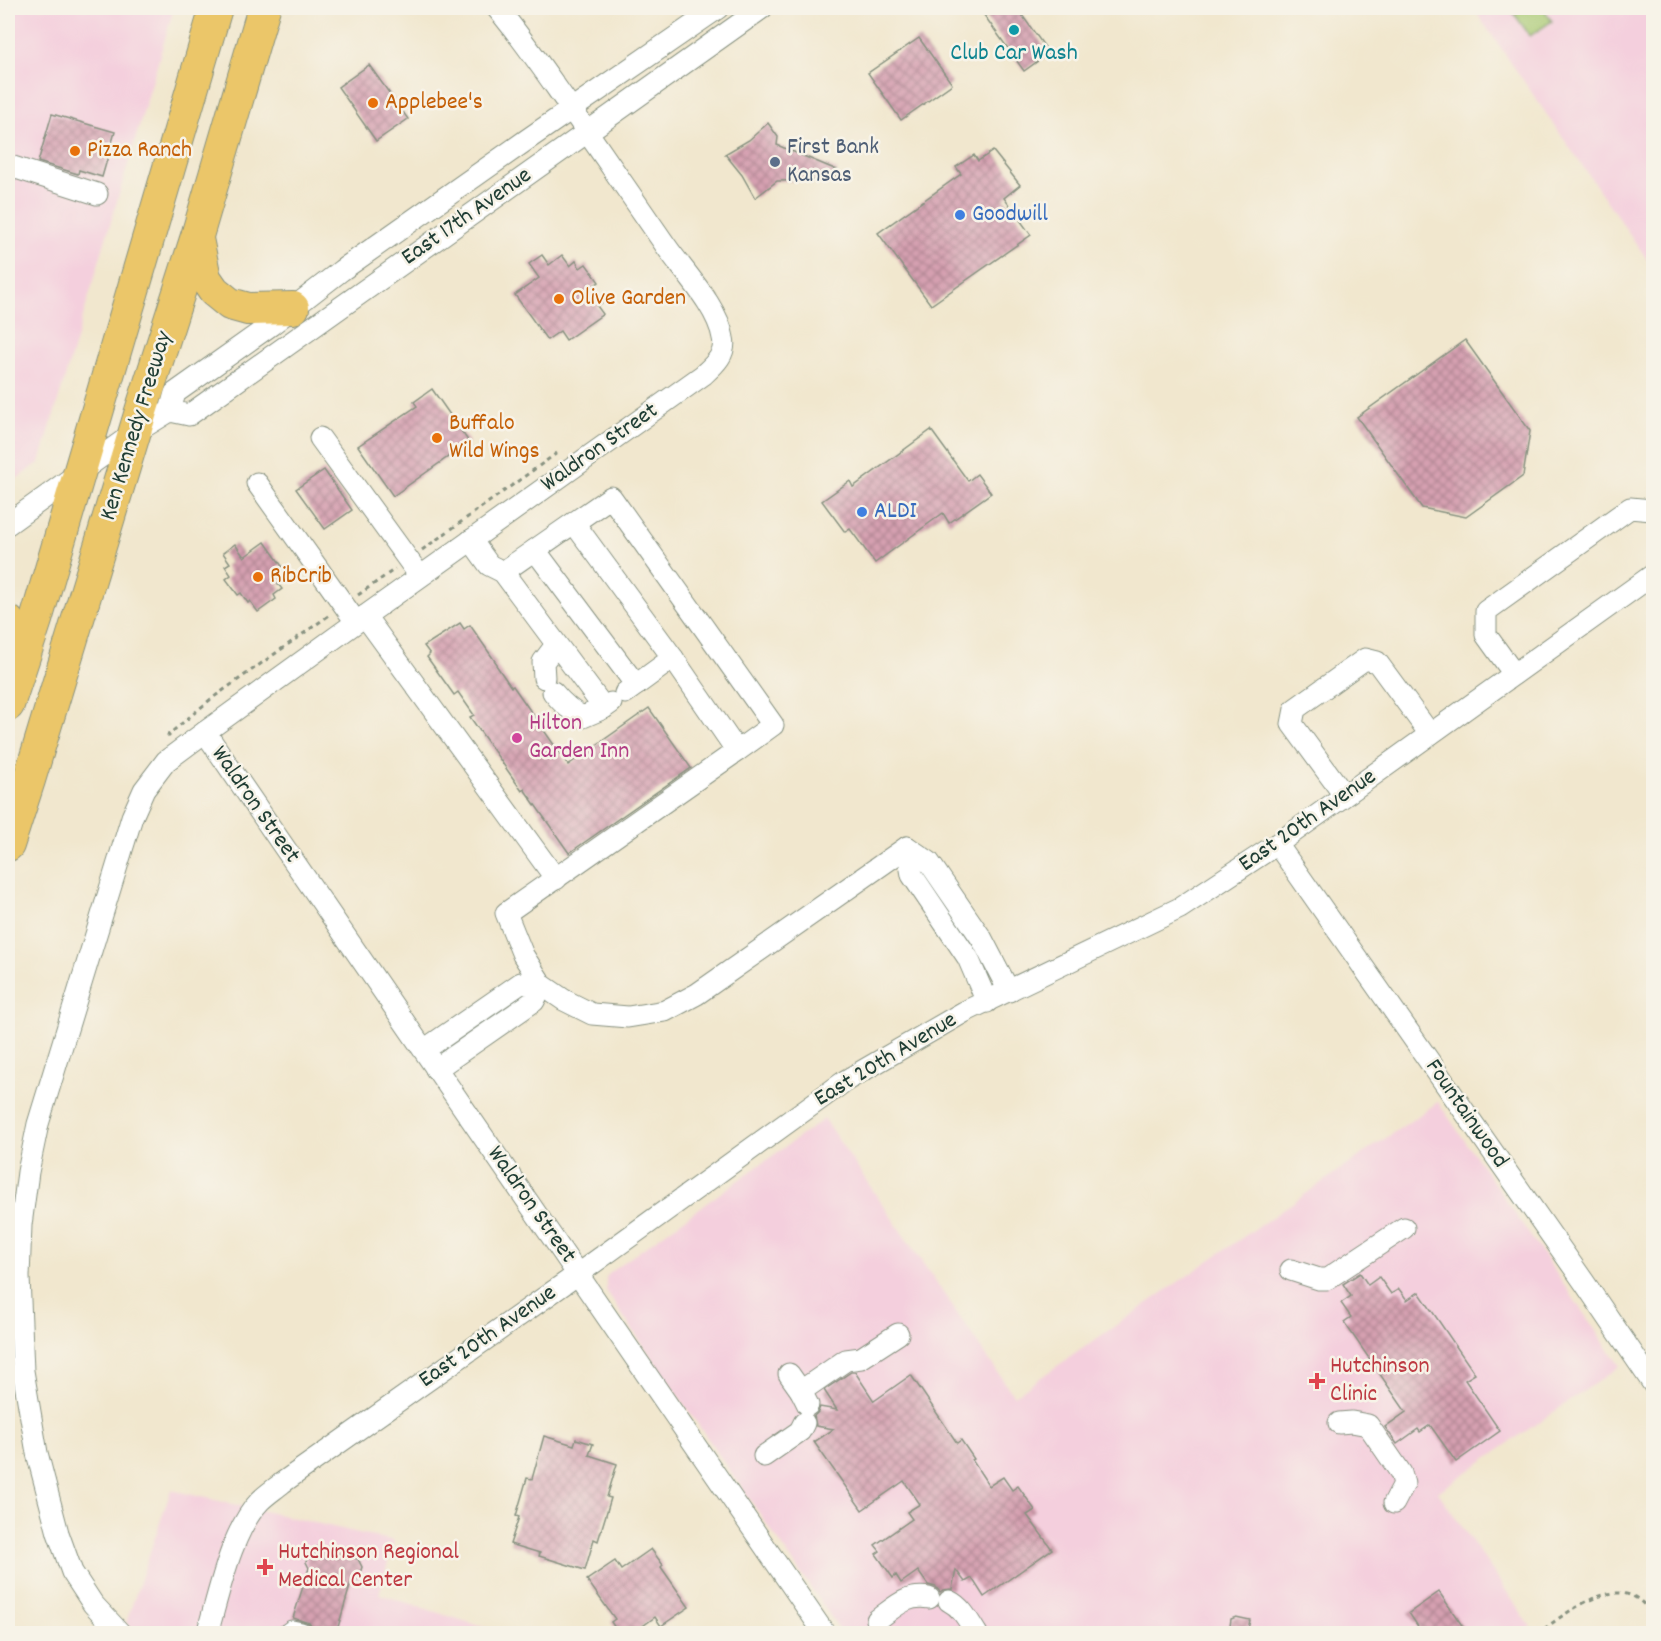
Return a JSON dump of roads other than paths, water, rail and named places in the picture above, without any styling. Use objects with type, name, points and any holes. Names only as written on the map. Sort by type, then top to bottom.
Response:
[{"type":"highway","name":"Ken Kennedy Freeway","points":[[8,705],[36,620],[65,490],[119,339],[216,8]]},
{"type":"highway","name":"Ken Kennedy Freeway","points":[[8,845],[96,558],[153,417],[197,236],[264,8]]},
{"type":"highway","points":[[197,236],[205,278],[214,291],[231,304],[248,309],[293,308]]},
{"type":"highway","points":[[119,339],[118,364],[121,380],[129,395],[153,417]]},
{"type":"highway","points":[[65,490],[89,517],[96,542],[96,558]]},
{"type":"highway","points":[[8,621],[14,639],[18,671]]},
{"type":"street","name":"Waldron Street","points":[[497,8],[706,300],[718,321],[724,349],[715,365],[703,375],[204,732],[825,1634]]},
{"type":"street","name":"East 17th Avenue","points":[[8,524],[65,490],[153,417],[175,393],[342,270],[718,8]]},
{"type":"street","name":"East 17th Avenue","points":[[153,417],[189,415],[762,8]]},
{"type":"street","points":[[10,166],[97,194]]},
{"type":"street","points":[[320,438],[420,576]]},
{"type":"street","points":[[257,483],[556,879]]},
{"type":"street","points":[[503,572],[611,497],[773,725],[506,913],[523,955],[542,985],[564,1000],[592,1014],[628,1017],[665,1011],[697,993],[907,847]]},
{"type":"street","points":[[1514,674],[1486,635],[1486,611],[1630,508],[1653,512]]},
{"type":"street","points":[[574,523],[673,658],[737,751]]},
{"type":"street","points":[[471,540],[489,564],[503,572],[556,645],[619,697]]},
{"type":"street","points":[[535,550],[619,697]]},
{"type":"street","name":"East 20th Avenue","points":[[207,1634],[231,1554],[246,1520],[261,1500],[324,1453],[578,1274],[845,1081],[964,1012],[1180,908],[1277,844],[1653,574]]},
{"type":"street","points":[[556,645],[543,662],[549,685],[562,704],[583,717],[619,697],[673,658]]},
{"type":"street","points":[[1344,795],[1292,724],[1294,709],[1365,659],[1377,662],[1430,734]]},
{"type":"street","points":[[121,1634],[93,1604],[72,1572],[58,1533],[37,1453],[23,1371],[19,1277],[21,1225],[28,1172],[38,1124],[132,817],[144,790],[166,761],[204,732]]},
{"type":"street","name":"Fountainwood","points":[[1277,844],[1584,1282],[1653,1385]]},
{"type":"street","points":[[907,847],[929,862],[982,939],[1009,991]]},
{"type":"street","points":[[907,847],[912,875],[968,958],[987,1002]]},
{"type":"street","points":[[424,1050],[521,982],[542,985]]},
{"type":"street","points":[[436,1069],[534,1001],[542,985]]},
{"type":"street","points":[[1291,1270],[1319,1279],[1327,1279],[1404,1228]]},
{"type":"street","points":[[764,1456],[800,1431],[801,1398],[846,1360],[861,1358],[898,1335]]},
{"type":"street","points":[[1339,1423],[1352,1422],[1368,1425],[1401,1473],[1404,1484],[1394,1503]]},
{"type":"street","points":[[877,1620],[908,1598],[919,1596],[954,1604],[964,1614],[977,1634]]},
{"type":"street","points":[[288,1634],[292,1631],[301,1634]]},
{"type":"place","name":"Club Car Wash","points":[[1014,30]]},
{"type":"place","name":"Applebee's","points":[[373,103]]},
{"type":"place","name":"Pizza Ranch","points":[[75,151]]},
{"type":"place","name":"First Bank Kansas","points":[[775,162]]},
{"type":"place","name":"Goodwill","points":[[960,215]]},
{"type":"place","name":"Olive Garden","points":[[559,299]]},
{"type":"place","name":"Buffalo Wild Wings","points":[[437,438]]},
{"type":"place","name":"ALDI","points":[[862,512]]},
{"type":"place","name":"RibCrib","points":[[258,577]]},
{"type":"place","name":"Hilton Garden Inn","points":[[517,738]]},
{"type":"place","name":"Hutchinson Clinic","points":[[1317,1381]]},
{"type":"place","name":"Hutchinson Regional Medical Center","points":[[265,1567]]}]
